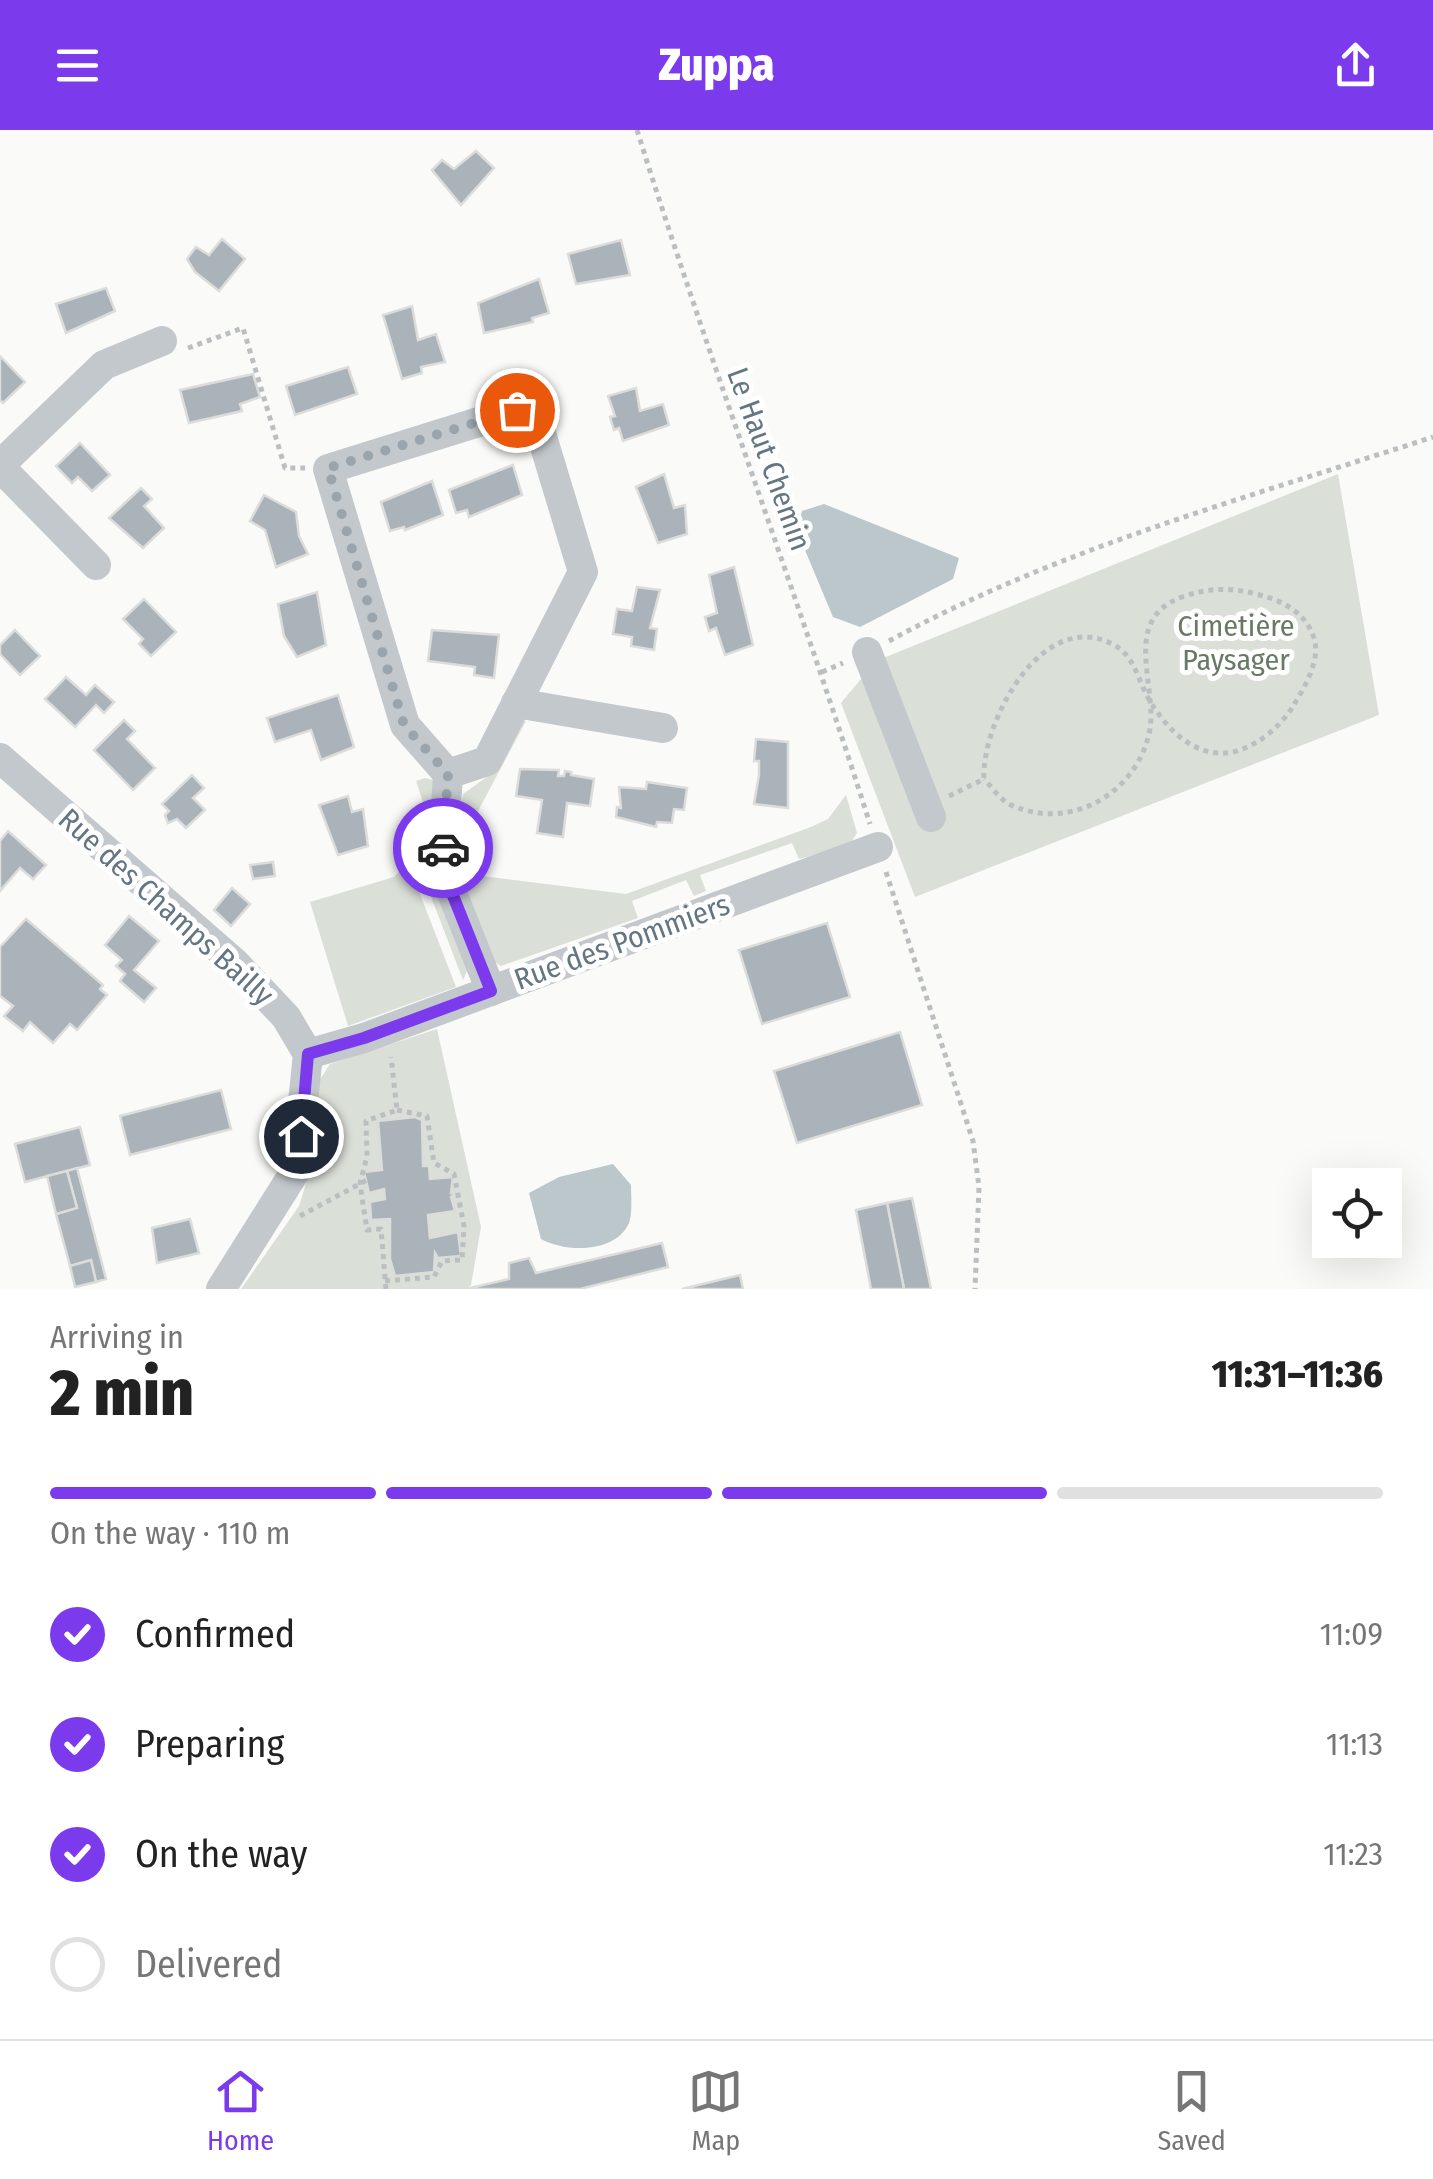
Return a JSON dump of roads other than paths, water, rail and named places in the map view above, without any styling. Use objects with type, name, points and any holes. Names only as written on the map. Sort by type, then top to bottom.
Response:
[{"type":"street","points":[[96,565],[0,466],[104,365],[166,348]]},
{"type":"street","points":[[448,774],[487,761],[583,572],[540,430],[517,410],[328,468],[404,725],[448,774],[443,855],[448,883],[491,991]]},
{"type":"street","points":[[874,649],[931,817]]},
{"type":"street","points":[[516,703],[663,728]]},
{"type":"street","name":"Rue des Champs Bailly","points":[[0,758],[235,963],[286,1018],[308,1054]]},
{"type":"street","name":"Rue des Pommiers","points":[[308,1054],[388,1029],[878,847]]},
{"type":"street","points":[[221,1289],[296,1170],[308,1054]]},
{"type":"park label","name":"Cimetière Paysager","points":[[1236,643]]}]
